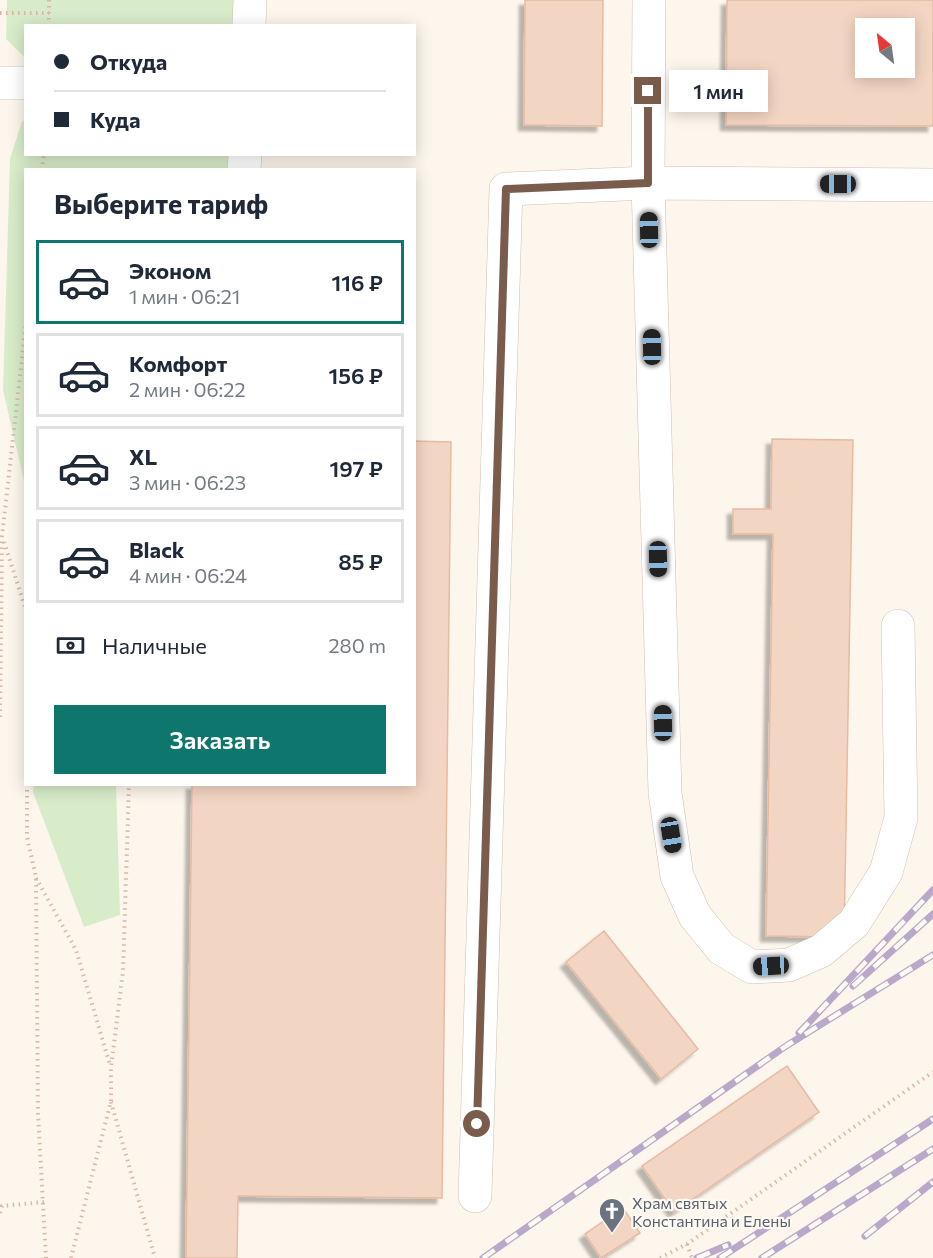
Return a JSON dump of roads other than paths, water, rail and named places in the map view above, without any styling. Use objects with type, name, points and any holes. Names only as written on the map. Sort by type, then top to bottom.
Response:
[{"type":"lane","points":[[249,24],[250,0]]},
{"type":"lane","points":[[649,0],[648,183],[665,794],[677,876],[695,916],[722,949],[752,967],[789,965],[821,951],[854,923],[886,872],[901,818],[898,626]]},
{"type":"lane","points":[[0,83],[24,83]]},
{"type":"lane","points":[[475,1196],[506,189],[648,183],[933,185]]},
{"type":"railway","points":[[799,1033],[933,890]]},
{"type":"railway","points":[[853,986],[933,914]]},
{"type":"railway","points":[[483,1258],[786,1046],[933,955]]},
{"type":"railway","points":[[720,1258],[933,1119]]},
{"type":"railway","points":[[762,1258],[933,1149]]},
{"type":"railway","points":[[865,1236],[933,1182]]},
{"type":"railway","points":[[697,1258],[728,1245]]},
{"type":"place","name":"Храм святых Константина и Елены","points":[[612,1234]]}]
